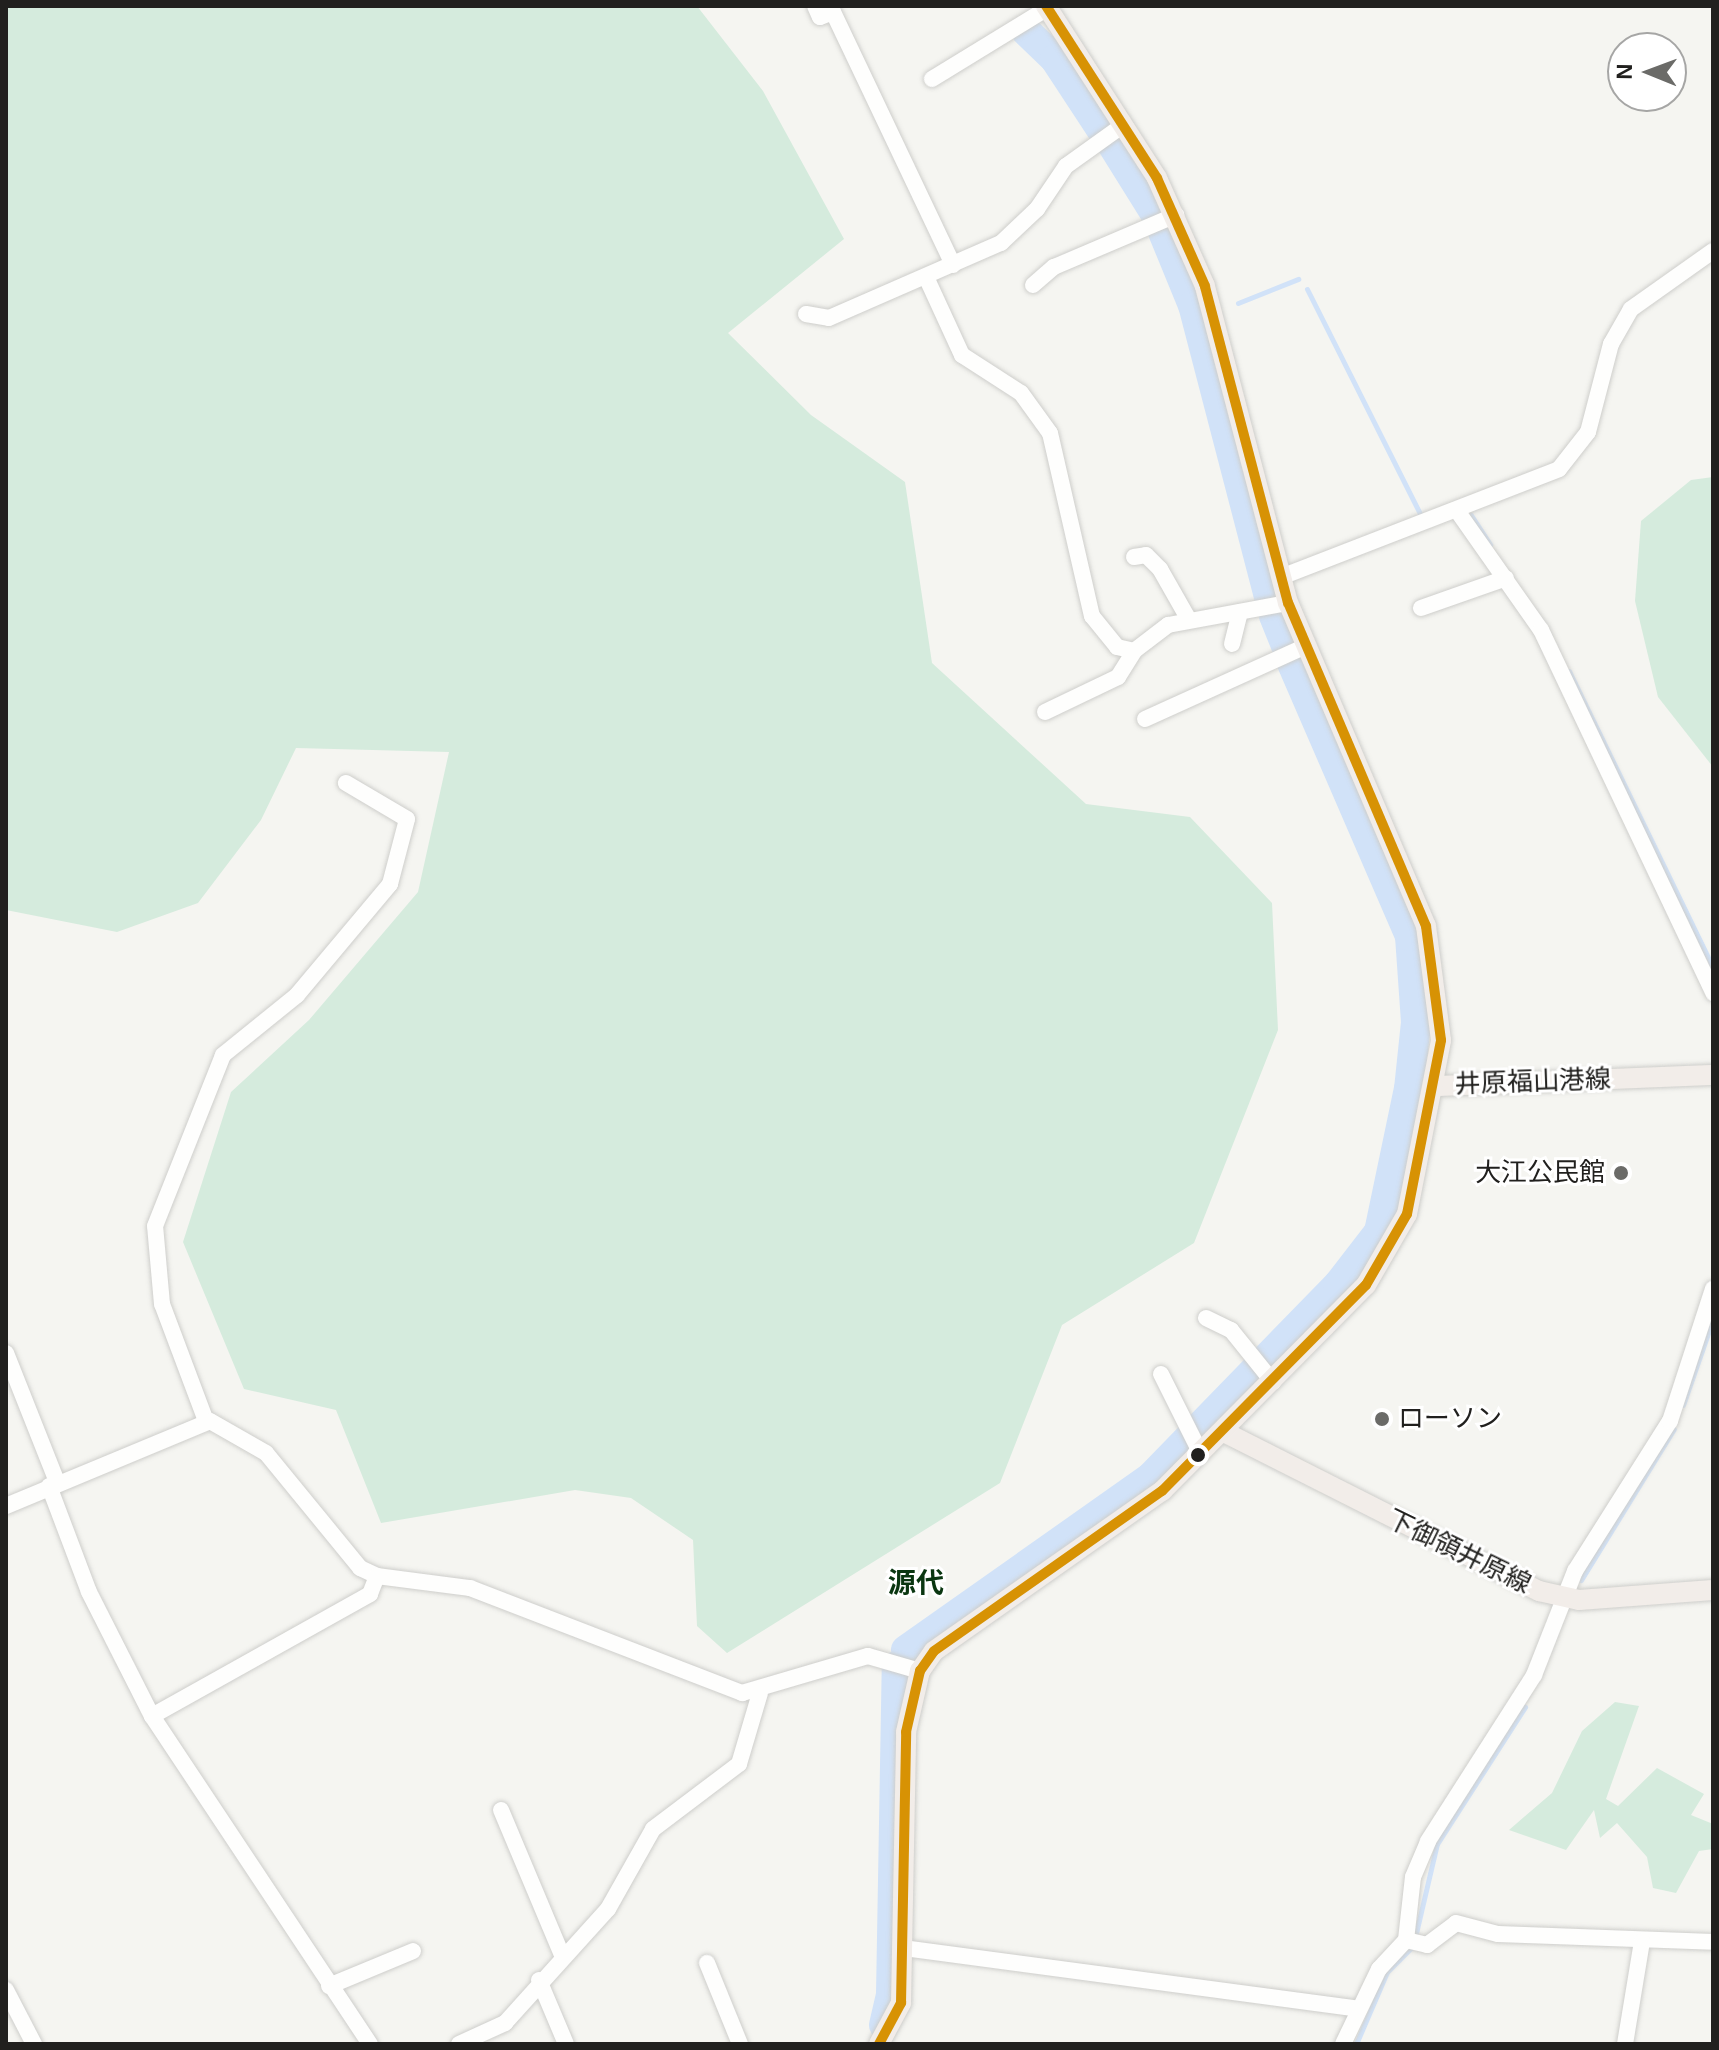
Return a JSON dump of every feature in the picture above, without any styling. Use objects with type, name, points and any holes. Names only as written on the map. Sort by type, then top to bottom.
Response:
[{"type":"main road","points":[[1047,7],[1123,125],[1165,220],[1208,299],[1288,603],[1304,647],[1426,926],[1440,1006],[1436,1086]]},
{"type":"main road","name":"井原福山港線","points":[[888,2039],[901,2003],[906,1732],[920,1671],[934,1651],[1139,1507],[1194,1441],[1224,1432],[1262,1370],[1366,1285],[1393,1244],[1420,1172],[1436,1086],[1713,1075]]},
{"type":"main road","name":"下御領井原線","points":[[1224,1432],[1510,1578],[1562,1597],[1713,1590]]},
{"type":"street","points":[[815,6],[820,17],[833,12],[953,265]]},
{"type":"street","points":[[932,79],[1047,7]]},
{"type":"street","points":[[806,314],[829,318],[927,279],[1001,243],[1037,209],[1066,166],[1123,125]]},
{"type":"street","points":[[1033,285],[1054,267],[1165,220]]},
{"type":"street","points":[[1281,577],[1544,477],[1574,456],[1611,344],[1631,309],[1713,251]]},
{"type":"street","points":[[927,279],[962,355],[1021,393],[1050,433],[1092,616],[1117,647],[1134,651]]},
{"type":"street","points":[[1458,512],[1506,578],[1608,760],[1713,993]]},
{"type":"street","points":[[1134,557],[1146,555],[1160,569],[1189,620]]},
{"type":"street","points":[[1421,608],[1506,578]]},
{"type":"street","points":[[1045,712],[1118,677],[1134,651],[1189,620],[1288,603]]},
{"type":"street","points":[[1232,644],[1240,612]]},
{"type":"street","points":[[1145,719],[1304,647]]},
{"type":"street","points":[[346,783],[407,819],[390,884],[297,995],[223,1055],[155,1226],[162,1304],[206,1421],[266,1453],[360,1568],[377,1576],[470,1588],[724,1690],[760,1693],[868,1656],[920,1671]]},
{"type":"street","points":[[1411,1942],[1416,1862],[1534,1675],[1562,1597],[1670,1421],[1713,1289]]},
{"type":"street","points":[[1206,1318],[1231,1330],[1262,1370]]},
{"type":"street","points":[[6,1353],[89,1592],[152,1716],[370,2044]]},
{"type":"street","points":[[1161,1374],[1194,1441]]},
{"type":"street","points":[[6,1506],[206,1421]]},
{"type":"street","points":[[152,1716],[370,1594],[377,1576]]},
{"type":"street","points":[[459,2044],[505,2023],[539,1980],[608,1909],[653,1829],[739,1764],[760,1693]]},
{"type":"street","points":[[501,1810],[562,1955]]},
{"type":"street","points":[[1343,2044],[1358,2009],[1411,1942],[1456,1923],[1498,1934],[1713,1942]]},
{"type":"street","points":[[1625,2044],[1642,1941]]},
{"type":"street","points":[[903,1948],[1358,2009]]},
{"type":"street","points":[[329,1986],[413,1951]]},
{"type":"street","points":[[707,1963],[740,2044]]},
{"type":"street","points":[[539,1980],[566,2044]]},
{"type":"street","points":[[6,1990],[34,2044]]},
{"type":"green space","points":[[6,6],[697,6],[763,91],[844,239],[728,333],[811,415],[905,482],[932,663],[1086,804],[1190,817],[1272,903],[1278,1030],[1194,1243],[1062,1325],[1000,1483],[727,1653],[697,1626],[693,1540],[631,1498],[575,1490],[381,1523],[336,1410],[244,1389],[183,1242],[231,1092],[309,1020],[418,892],[449,752],[296,748],[261,820],[198,903],[117,932],[6,910]]},
{"type":"green space","points":[[1713,477],[1713,767],[1658,697],[1635,601],[1641,521],[1691,480]]},
{"type":"green space","points":[[1615,1702],[1639,1706],[1606,1799],[1618,1806],[1657,1768],[1704,1794],[1691,1815],[1713,1824],[1713,1849],[1699,1851],[1676,1893],[1653,1888],[1647,1857],[1617,1823],[1600,1838],[1594,1810],[1566,1850],[1509,1830],[1552,1793],[1582,1731]]},
{"type":"waterway","points":[[1026,31],[1055,59],[1101,129]]},
{"type":"waterway","points":[[1110,141],[1156,215],[1193,305],[1270,601]]},
{"type":"waterway","points":[[1238,303],[1298,279]]},
{"type":"waterway","points":[[1307,289],[1421,516]]},
{"type":"waterway","points":[[1471,515],[1490,544]]},
{"type":"waterway","points":[[1274,616],[1287,648]]},
{"type":"waterway","points":[[906,1650],[1151,1477],[1338,1285],[1379,1232],[1409,1089],[1416,1022],[1410,936],[1291,661]]},
{"type":"waterway","points":[[1569,671],[1713,968]]},
{"type":"waterway","points":[[1683,1405],[1713,1319]]},
{"type":"waterway","points":[[1581,1580],[1674,1429]]},
{"type":"waterway","points":[[884,2025],[891,1995],[897,1666]]},
{"type":"waterway","points":[[1356,2044],[1387,1972],[1413,1946],[1437,1844],[1525,1707]]},
{"type":"transit line","points":[[879,2044],[901,2003],[906,1732],[920,1671],[934,1651],[1162,1491],[1366,1285],[1407,1214],[1441,1040],[1426,926],[1288,603],[1205,286],[1157,178],[1046,6]]},
{"type":"place","name":"大江公民館","points":[[1621,1173]]},
{"type":"place","name":"ローソン","points":[[1382,1419]]},
{"type":"district","name":"源代","points":[[916,1583]]}]
